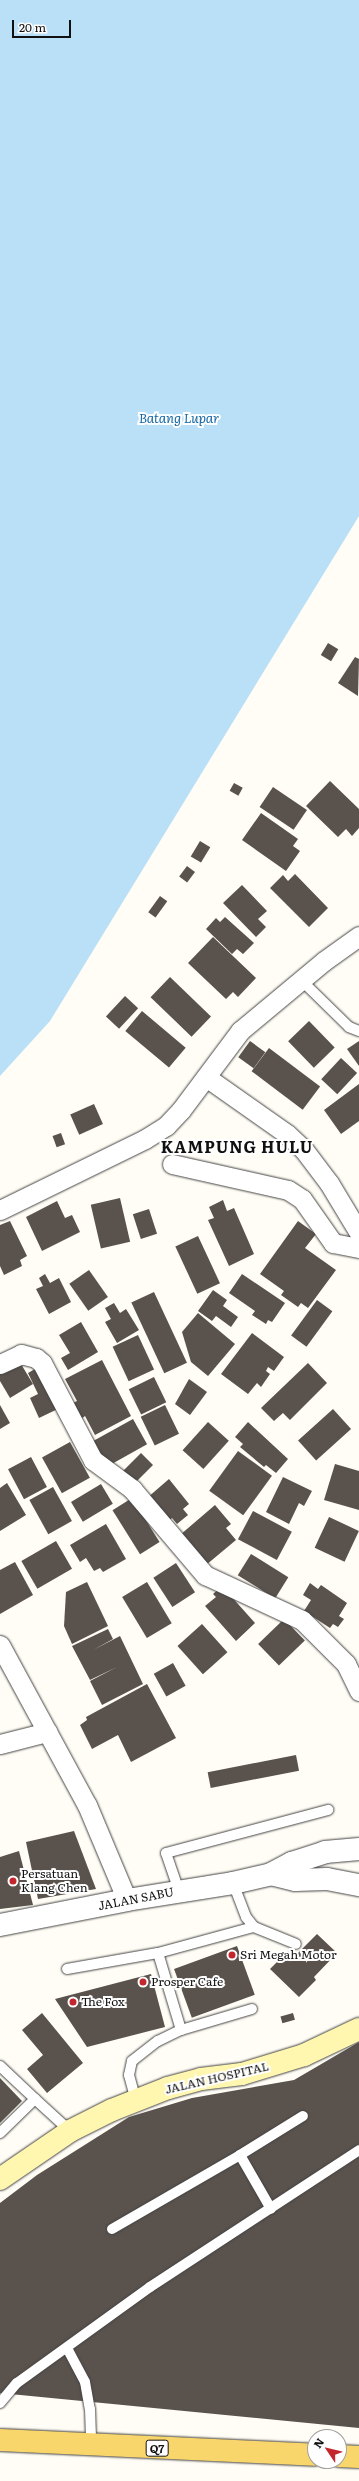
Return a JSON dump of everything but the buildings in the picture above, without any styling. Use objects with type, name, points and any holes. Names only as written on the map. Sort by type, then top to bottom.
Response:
[{"type":"main road","points":[[334,2042],[359,2016]]},
{"type":"main road","name":"JALAN HOSPITAL","points":[[0,2179],[70,2131],[136,2101],[195,2080],[242,2074],[297,2058],[359,2029]]},
{"type":"main road","name":"Q7","points":[[0,2440],[307,2455]]},
{"type":"main road","points":[[347,2456],[359,2457]]},
{"type":"street","points":[[0,1210],[145,1140],[166,1126],[181,1110],[240,1031],[300,979],[359,936]]},
{"type":"street","points":[[206,1077],[304,1150],[329,1183],[359,1233]]},
{"type":"street","points":[[172,1164],[288,1190],[302,1199],[333,1243],[359,1248]]},
{"type":"street","points":[[0,1364],[21,1354],[36,1358],[42,1363],[93,1460],[132,1489],[205,1574],[302,1620],[346,1664],[359,1691]]},
{"type":"street","points":[[0,1645],[87,1805],[127,1900]]},
{"type":"street","points":[[0,1744],[47,1732]]},
{"type":"street","points":[[272,1874],[292,1863],[325,1852],[359,1849]]},
{"type":"street","points":[[272,1874],[294,1880],[328,1879],[359,1885]]},
{"type":"street","name":"JALAN SABU","points":[[0,1925],[127,1900],[233,1883],[272,1874]]},
{"type":"lane","points":[[300,979],[349,1027],[359,1031]]},
{"type":"lane","points":[[179,1891],[166,1853],[328,1810]]},
{"type":"lane","points":[[233,1883],[246,1918],[254,1926],[296,1944]]},
{"type":"lane","points":[[67,1969],[158,1953],[254,1926]]},
{"type":"lane","points":[[158,1953],[181,2030]]},
{"type":"lane","points":[[136,2101],[129,2075],[132,2061],[158,2041],[181,2030],[252,2009]]},
{"type":"lane","points":[[0,2066],[70,2131]]},
{"type":"lane","points":[[0,2133],[34,2099]]},
{"type":"lane","points":[[112,2229],[240,2155],[303,2116]]},
{"type":"lane","points":[[0,2404],[17,2383],[150,2287],[272,2209],[359,2150]]},
{"type":"lane","points":[[240,2155],[272,2209]]},
{"type":"lane","points":[[67,2348],[85,2382],[90,2409],[91,2445]]},
{"type":"water","name":"Batang Lupar","points":[[0,0],[359,0],[359,516],[50,1021],[0,1076]]},
{"type":"place","name":"Persatuan Klang Chen","points":[[13,1881]]},
{"type":"place","name":"Sri Megah Motor","points":[[232,1955]]},
{"type":"place","name":"Prosper Cafe","points":[[143,1982]]},
{"type":"place","name":"The Fox","points":[[73,2002]]},
{"type":"district","name":"KAMPUNG HULU","points":[[237,1146]]}]
